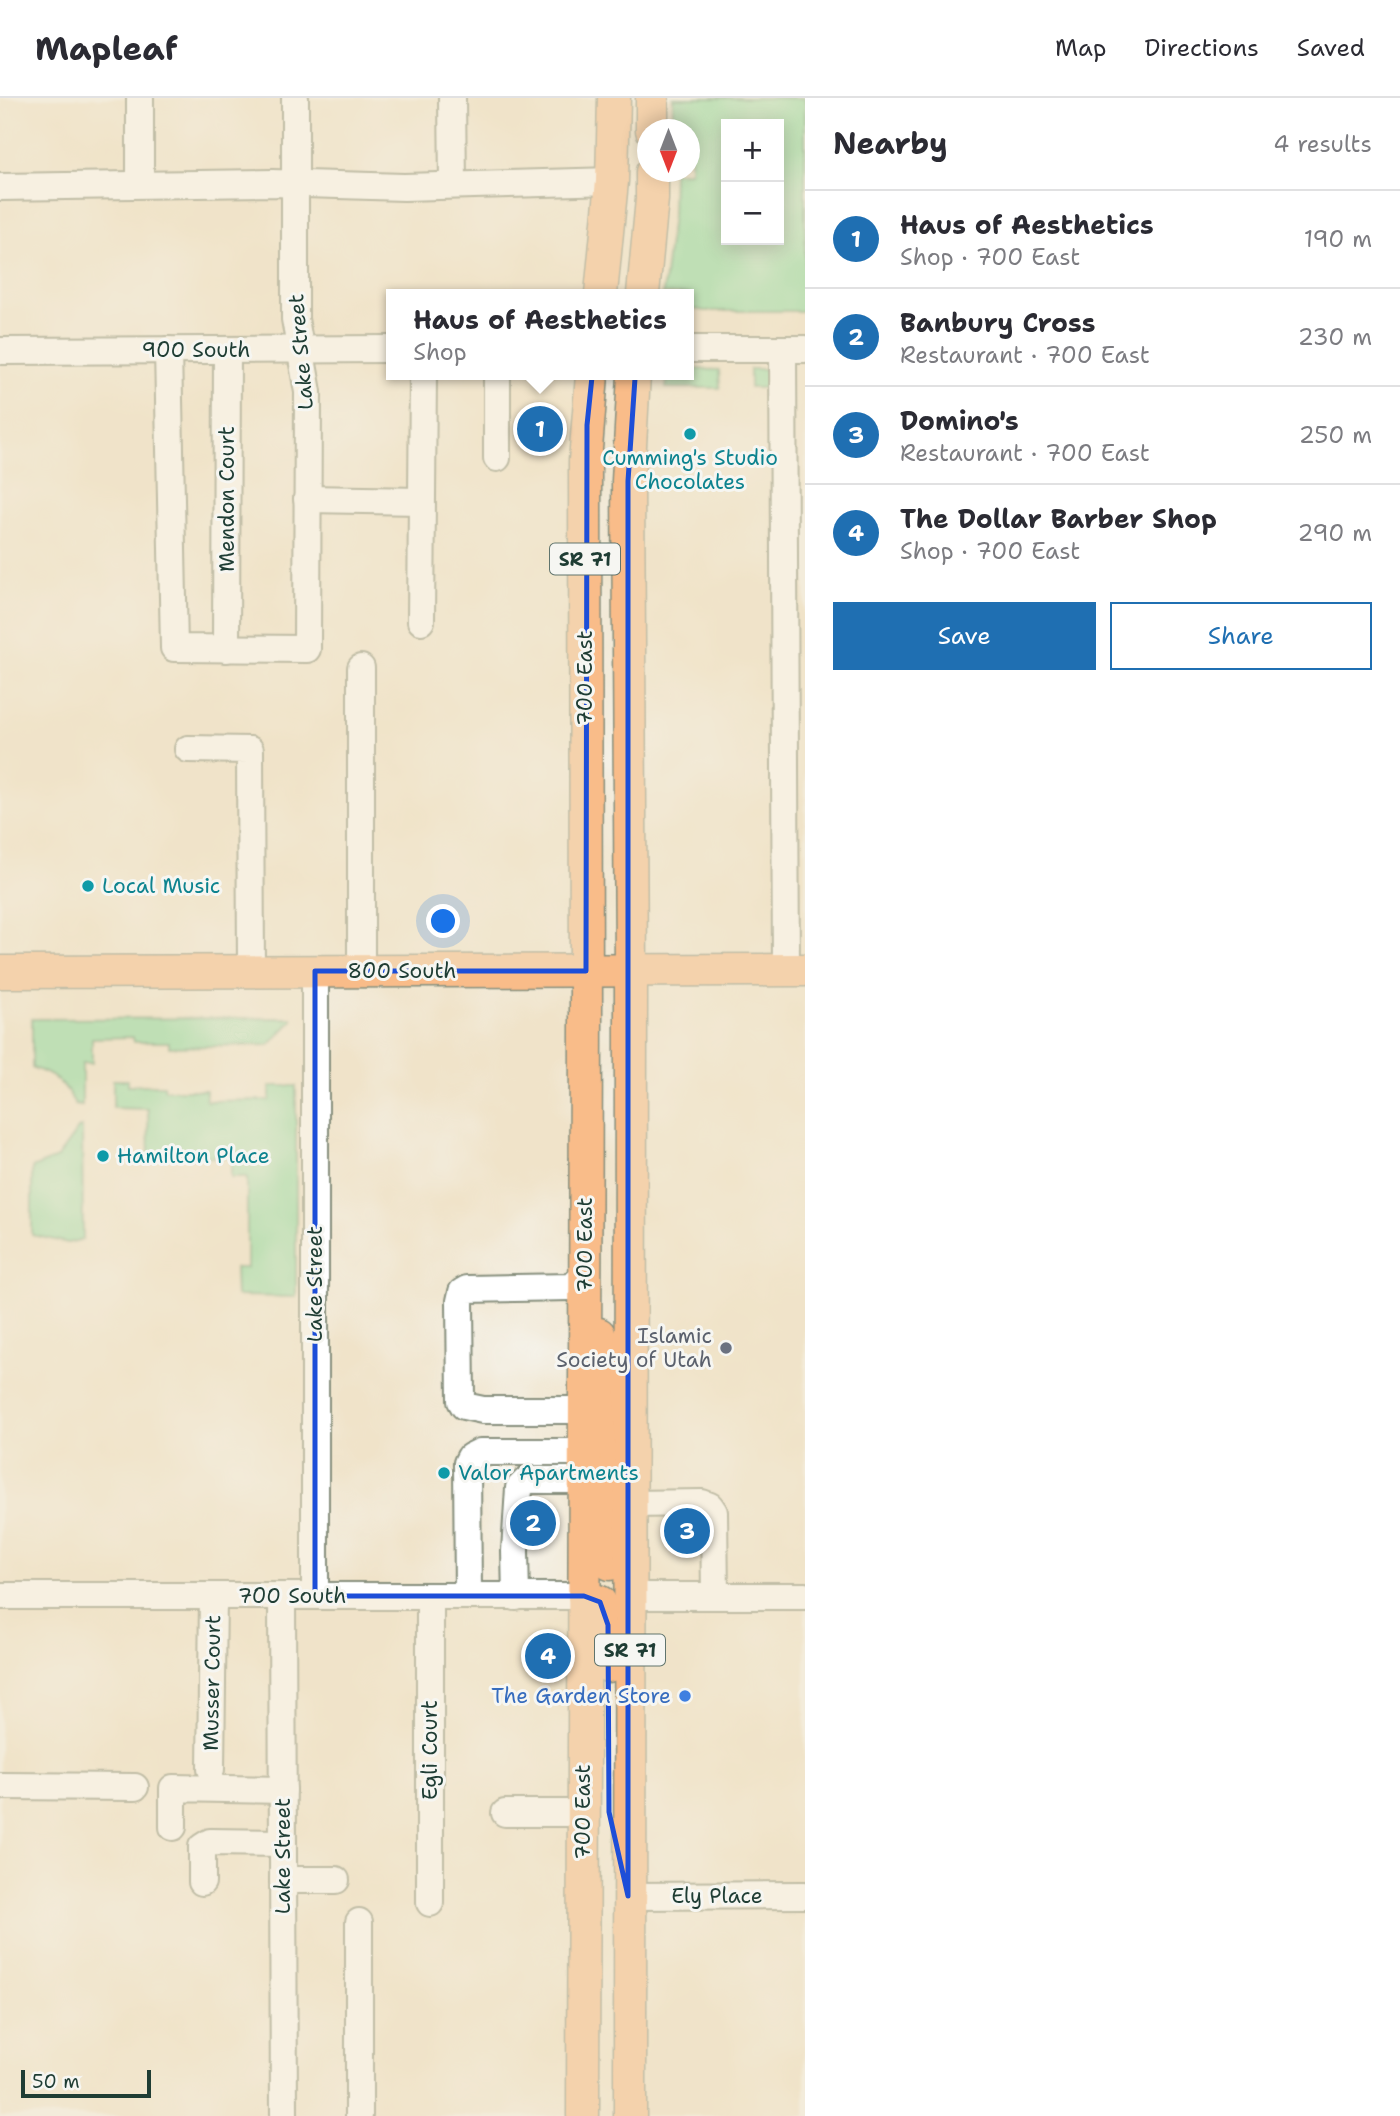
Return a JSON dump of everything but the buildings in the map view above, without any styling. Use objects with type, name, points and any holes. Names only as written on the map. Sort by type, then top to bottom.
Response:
[{"type":"main road","points":[[601,289],[612,181],[614,98]]},
{"type":"main road","points":[[652,98],[652,119]]},
{"type":"main road","points":[[643,289],[652,182]]},
{"type":"main road","name":"700 East","points":[[583,2116],[585,461],[592,380]]},
{"type":"main road","name":"700 East","points":[[630,2116],[628,1896],[631,971],[628,481],[634,380]]},
{"type":"main road","name":"800 South","points":[[0,972],[795,970]]},
{"type":"main road","points":[[584,1275],[606,1358],[608,1558],[613,1579],[630,1596]]},
{"type":"main road","points":[[584,1596],[600,1602],[606,1612],[608,1625],[609,1812],[628,1896]]},
{"type":"street","points":[[139,98],[140,183]]},
{"type":"street","name":"Lake Street","points":[[226,649],[307,649],[308,392],[295,319],[295,98]]},
{"type":"street","points":[[452,98],[453,184]]},
{"type":"street","points":[[0,187],[140,183],[295,183],[404,187],[612,181]]},
{"type":"street","name":"900 South","points":[[0,351],[386,349]]},
{"type":"street","points":[[694,349],[794,349],[795,970]]},
{"type":"street","name":"Mendon Court","points":[[226,649],[227,350]]},
{"type":"street","points":[[168,351],[174,648],[226,649]]},
{"type":"street","points":[[421,621],[423,380]]},
{"type":"street","points":[[497,380],[497,458]]},
{"type":"street","points":[[307,499],[421,501]]},
{"type":"street","points":[[361,667],[361,971]]},
{"type":"street","points":[[188,749],[250,750],[251,971]]},
{"type":"street","name":"Lake Street","points":[[315,971],[315,1596]]},
{"type":"street","points":[[584,1275],[572,1287],[467,1289],[462,1292],[460,1301],[461,1401],[464,1406],[483,1410],[584,1410]]},
{"type":"street","points":[[468,1596],[467,1463],[470,1457],[480,1452],[584,1466]]},
{"type":"street","points":[[516,1597],[515,1551],[519,1488],[527,1480],[584,1466]]},
{"type":"street","points":[[630,1504],[702,1503],[710,1506],[714,1512],[715,1596]]},
{"type":"street","name":"700 South","points":[[0,1596],[584,1596]]},
{"type":"street","name":"Musser Court","points":[[211,1769],[213,1596]]},
{"type":"street","name":"Lake Street","points":[[282,1596],[284,2116]]},
{"type":"street","name":"Egli Court","points":[[430,1596],[430,1903]]},
{"type":"street","points":[[630,1596],[805,1596]]},
{"type":"street","points":[[0,1786],[135,1787]]},
{"type":"street","points":[[173,1827],[173,1788],[283,1790]]},
{"type":"street","points":[[505,1813],[583,1813]]},
{"type":"street","points":[[202,1882],[202,1847],[210,1842],[283,1843]]},
{"type":"street","points":[[283,1880],[336,1880]]},
{"type":"street","name":"Ely Place","points":[[628,1896],[805,1895]]},
{"type":"street","points":[[359,1922],[359,2116]]},
{"type":"highlighted area","points":[[595,348],[637,349],[628,481],[628,1896],[609,1812],[608,1625],[600,1602],[584,1596],[315,1596],[315,971],[586,971],[587,425]]},
{"type":"green space","points":[[673,98],[805,98],[805,311],[705,311],[694,309],[694,289],[664,289],[673,182],[700,182],[700,119],[673,119]]},
{"type":"green space","points":[[694,369],[719,370],[720,388],[666,388],[667,380],[694,380]]},
{"type":"green space","points":[[750,369],[778,369],[779,388],[750,388]]},
{"type":"green space","points":[[292,1018],[269,1045],[169,1047],[169,1042],[134,1042],[133,1037],[92,1038],[92,1063],[82,1063],[82,1106],[75,1105],[58,1081],[47,1073],[32,1068],[32,1019]]},
{"type":"green space","points":[[113,1080],[128,1080],[128,1085],[164,1085],[165,1090],[206,1090],[206,1101],[270,1100],[270,1086],[296,1086],[296,1297],[236,1296],[235,1268],[247,1268],[247,1177],[231,1177],[231,1157],[149,1157],[148,1109],[113,1108]]},
{"type":"green space","points":[[82,1127],[83,1239],[68,1243],[32,1235],[32,1168],[57,1158]]},
{"type":"place","name":"Haus of Aesthetics","points":[[540,429]]},
{"type":"place","name":"Cumming's Studio Chocolates","points":[[690,434]]},
{"type":"place","name":"Local Music","points":[[88,886]]},
{"type":"place","name":"Hamilton Place","points":[[103,1156]]},
{"type":"place","name":"Islamic Society of Utah","points":[[726,1348]]},
{"type":"place","name":"Valor Apartments","points":[[444,1473]]},
{"type":"place","name":"Banbury Cross","points":[[533,1523]]},
{"type":"place","name":"Domino's","points":[[687,1531]]},
{"type":"place","name":"The Dollar Barber Shop","points":[[548,1656]]},
{"type":"place","name":"The Garden Store","points":[[685,1696]]}]
